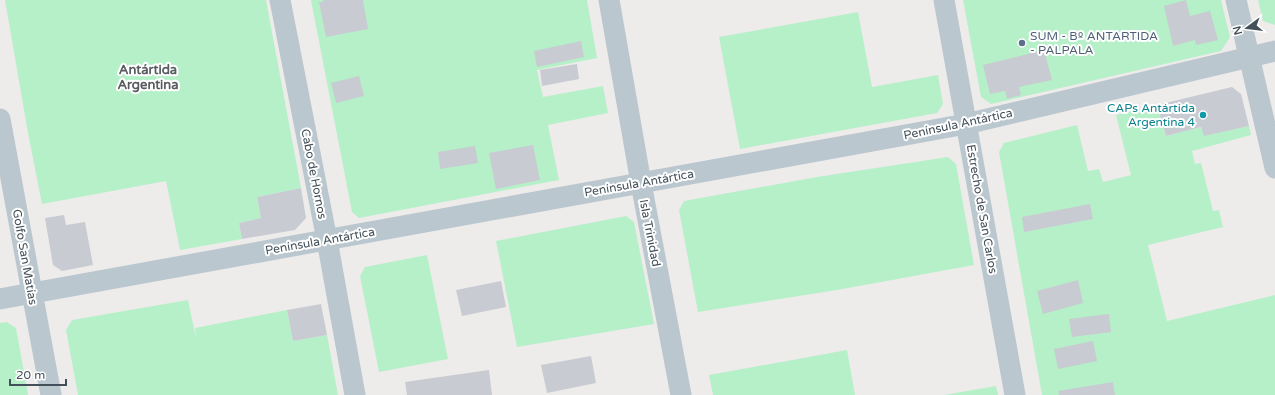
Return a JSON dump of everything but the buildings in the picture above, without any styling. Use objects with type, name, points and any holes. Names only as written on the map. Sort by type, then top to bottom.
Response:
[{"type":"street","name":"Cabo de Hornos","points":[[280,0],[327,240],[355,395]]},
{"type":"street","name":"Isla Trinidad","points":[[609,0],[641,183],[681,395]]},
{"type":"street","name":"Estrecho de San Carlos","points":[[944,0],[1015,395]]},
{"type":"street","points":[[1236,0],[1275,168]]},
{"type":"street","name":"Península Antártica","points":[[0,300],[966,124],[1275,51]]},
{"type":"street","name":"Golfo San Matías","points":[[0,119],[51,395]]},
{"type":"green space","points":[[5,0],[266,0],[301,188],[257,197],[261,218],[239,223],[242,239],[180,250],[166,181],[42,204]]},
{"type":"green space","points":[[311,0],[587,0],[597,58],[537,70],[543,97],[603,86],[608,113],[548,125],[559,180],[359,218],[352,212]]},
{"type":"green space","points":[[963,0],[1221,0],[1230,37],[1221,51],[991,104],[981,97]]},
{"type":"green space","points":[[1258,0],[1275,0],[1275,25],[1263,21]]},
{"type":"green space","points":[[858,12],[872,87],[938,75],[943,104],[937,113],[740,149],[719,37]]},
{"type":"green space","points":[[1157,105],[1166,136],[1201,127],[1204,135],[1249,126],[1251,135],[1192,151],[1195,164],[1201,163],[1213,211],[1219,210],[1223,227],[1148,245],[1167,321],[1275,295],[1275,395],[1042,395],[999,152],[1004,143],[1077,125],[1088,171],[1099,169],[1103,182],[1131,175],[1116,115]]},
{"type":"green space","points":[[948,157],[956,164],[974,265],[837,290],[698,312],[679,210],[684,201],[817,177]]},
{"type":"green space","points":[[626,216],[634,222],[654,324],[517,347],[496,241]]},
{"type":"green space","points":[[427,255],[448,359],[379,372],[360,276],[365,267]]},
{"type":"green space","points":[[188,300],[196,338],[195,328],[287,310],[293,341],[327,335],[338,395],[78,395],[66,330],[72,320]]},
{"type":"green space","points":[[7,322],[16,328],[28,395],[0,395],[0,323]]},
{"type":"green space","points":[[847,350],[855,395],[713,395],[709,375]]},
{"type":"green space","points":[[996,386],[998,395],[944,395]]},
{"type":"place","name":"SUM - Bº ANTARTIDA - PALPALA","points":[[1022,43]]},
{"type":"place","name":"CAPs Antártida Argentina 4","points":[[1203,115]]},
{"type":"district","name":"Antártida Argentina","points":[[148,76]]}]
